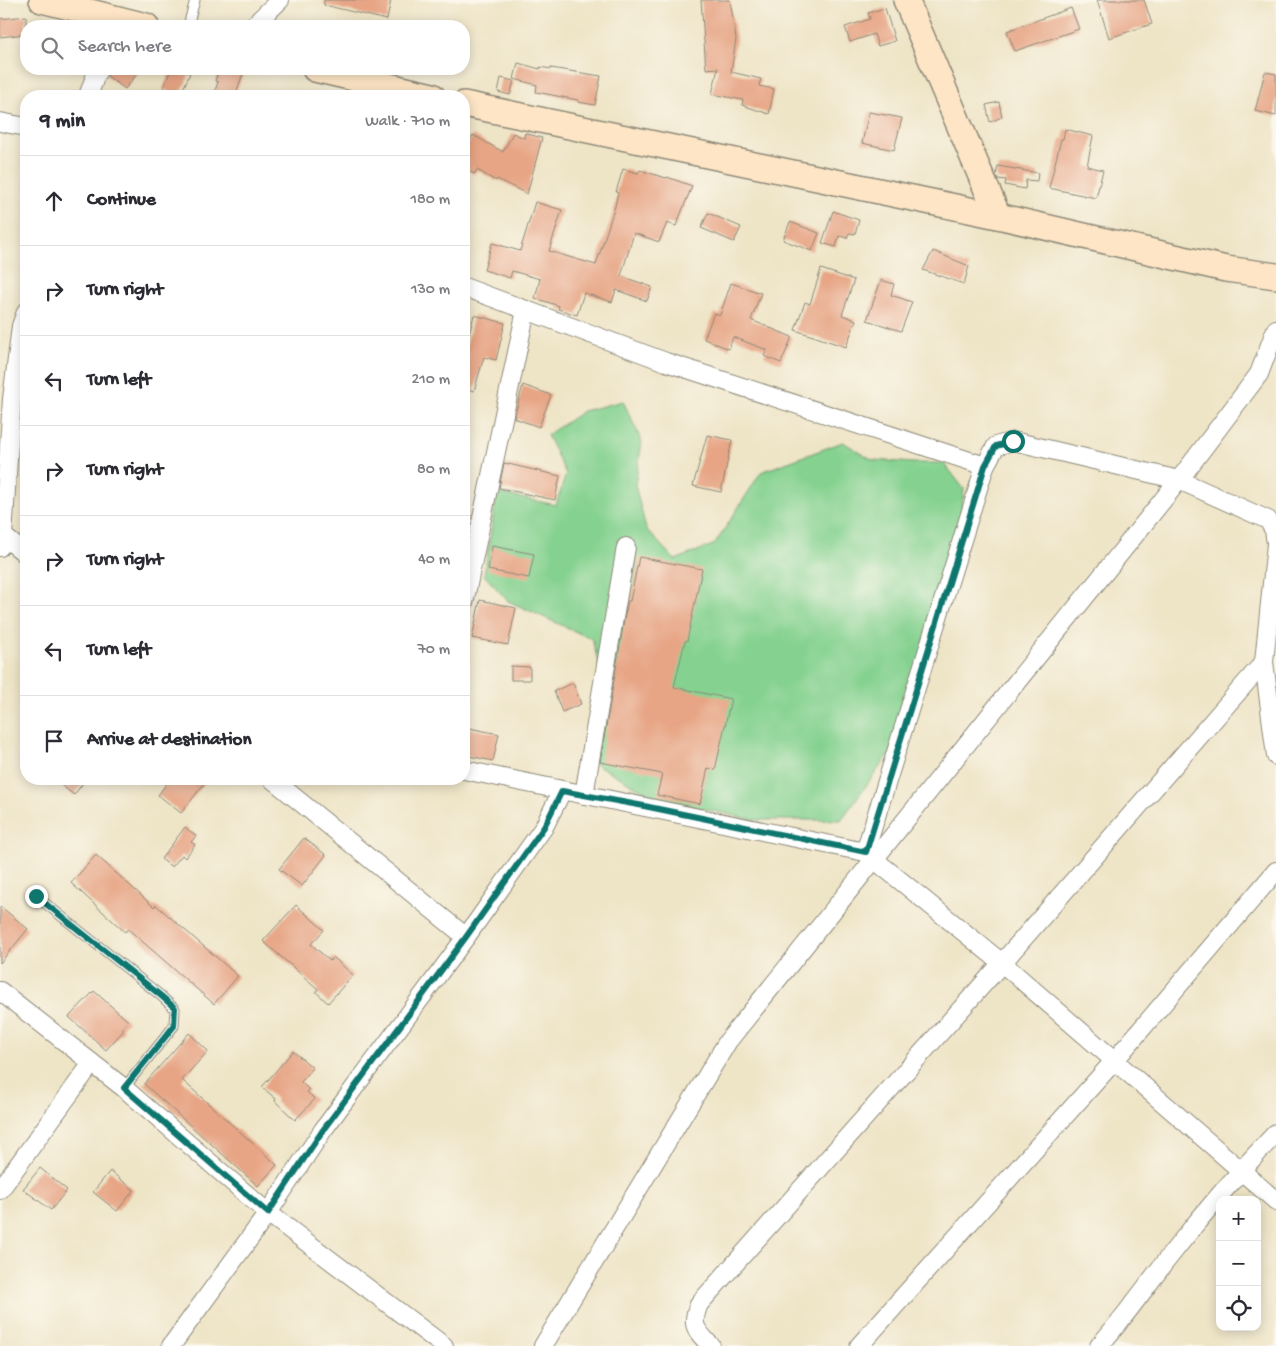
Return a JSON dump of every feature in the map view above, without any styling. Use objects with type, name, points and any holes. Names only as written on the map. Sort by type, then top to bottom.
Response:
[{"type":"main road","points":[[42,0],[106,20]]},
{"type":"main road","points":[[906,0],[998,216]]},
{"type":"main road","points":[[341,75],[406,90]]},
{"type":"main road","points":[[470,105],[998,216],[1226,269],[1276,276]]},
{"type":"street","points":[[259,20],[280,0]]},
{"type":"street","points":[[90,90],[96,75]]},
{"type":"street","points":[[0,122],[20,126]]},
{"type":"street","points":[[470,289],[666,362],[985,466]]},
{"type":"street","points":[[470,575],[526,310]]},
{"type":"street","points":[[543,1346],[728,1041],[870,856],[1179,480],[1259,374],[1276,329]]},
{"type":"street","points":[[20,334],[2,504],[1,542],[20,551]]},
{"type":"street","points":[[870,856],[985,466],[996,446],[1013,441],[1179,480],[1268,520],[1274,530],[1276,544],[1264,662],[1276,756]]},
{"type":"street","points":[[584,795],[626,546]]},
{"type":"street","points":[[711,1346],[696,1329],[694,1317],[699,1304],[1002,963],[1264,662]]},
{"type":"street","points":[[470,771],[644,806],[870,856],[1002,963],[1276,1201]]},
{"type":"street","points":[[279,785],[466,937]]},
{"type":"street","points":[[172,1346],[268,1213],[323,1130],[466,937],[544,827],[562,791]]},
{"type":"street","points":[[859,1346],[1115,1060],[1276,871]]},
{"type":"street","points":[[0,991],[124,1088],[268,1213],[444,1346]]},
{"type":"street","points":[[0,1190],[92,1062]]},
{"type":"street","points":[[1099,1346],[1115,1329],[1174,1251],[1241,1170],[1276,1133]]},
{"type":"lane","points":[[190,20],[196,0]]},
{"type":"lane","points":[[36,896],[175,1008],[174,1026],[124,1088]]},
{"type":"green space","points":[[623,401],[642,442],[635,485],[646,529],[675,560],[715,544],[761,472],[843,442],[873,460],[944,463],[964,489],[958,543],[893,749],[841,820],[754,820],[658,799],[592,762],[603,679],[592,639],[508,601],[484,575],[497,493],[556,505],[566,474],[547,435],[583,411]]},
{"type":"building","points":[[324,0],[391,0],[387,20],[324,5]]},
{"type":"building","points":[[701,0],[730,0],[736,39],[731,72],[761,79],[759,86],[774,89],[769,114],[742,105],[743,100],[712,94],[718,68],[706,69]]},
{"type":"building","points":[[1097,0],[1144,0],[1152,24],[1109,38]]},
{"type":"building","points":[[885,8],[895,41],[878,46],[874,34],[850,42],[845,27],[870,19],[868,13]]},
{"type":"building","points":[[1071,8],[1079,29],[1015,51],[1007,31]]},
{"type":"building","points":[[26,16],[26,20],[20,20],[20,35],[0,37],[0,19]]},
{"type":"building","points":[[518,63],[540,69],[540,67],[551,68],[601,76],[595,105],[536,92],[537,85],[514,79]]},
{"type":"building","points":[[1265,72],[1276,74],[1276,116],[1255,111]]},
{"type":"building","points":[[107,75],[136,75],[125,89]]},
{"type":"building","points":[[169,75],[189,75],[183,90],[163,89]]},
{"type":"building","points":[[217,75],[243,75],[237,90],[215,90],[218,82],[215,81]]},
{"type":"building","points":[[501,78],[514,81],[510,95],[498,92]]},
{"type":"building","points":[[999,102],[1002,117],[990,122],[986,105]]},
{"type":"building","points":[[869,112],[902,118],[894,150],[862,143]]},
{"type":"building","points":[[1065,129],[1093,136],[1087,166],[1103,170],[1096,198],[1049,188]]},
{"type":"building","points":[[513,133],[524,138],[525,133],[542,138],[527,194],[497,179],[496,181],[477,170],[474,174],[470,172],[470,140],[473,135],[503,152]]},
{"type":"building","points":[[998,166],[1038,173],[1037,181],[1026,180],[1025,189],[1005,185],[1006,180],[998,179],[996,175]]},
{"type":"building","points":[[623,169],[638,173],[640,170],[692,186],[676,226],[667,223],[659,242],[634,233],[621,276],[652,287],[647,301],[616,290],[612,302],[584,293],[577,315],[558,309],[559,306],[535,298],[540,279],[512,271],[510,278],[484,270],[492,243],[520,251],[535,202],[562,210],[549,251],[596,265],[615,206],[618,192],[616,192]]},
{"type":"building","points":[[833,211],[859,220],[855,234],[849,233],[847,238],[839,236],[836,247],[822,243]]},
{"type":"building","points":[[708,213],[741,227],[734,242],[701,228]]},
{"type":"building","points":[[790,222],[819,233],[812,251],[783,240]]},
{"type":"building","points":[[933,251],[969,266],[964,284],[923,270]]},
{"type":"building","points":[[821,269],[854,280],[842,315],[856,320],[846,347],[795,330],[805,302],[810,304]]},
{"type":"building","points":[[881,280],[894,284],[891,295],[912,302],[901,331],[867,320]]},
{"type":"building","points":[[731,283],[761,293],[751,320],[792,337],[781,363],[764,356],[767,350],[733,337],[729,349],[704,339],[714,313],[720,315]]},
{"type":"building","points":[[474,315],[505,323],[496,360],[484,357],[474,391],[470,390],[470,331]]},
{"type":"building","points":[[523,385],[551,395],[539,427],[514,418]]},
{"type":"building","points":[[707,435],[732,440],[721,492],[693,486]]},
{"type":"building","points":[[504,463],[560,476],[555,500],[499,488]]},
{"type":"building","points":[[492,546],[534,554],[529,578],[488,570]]},
{"type":"building","points":[[639,557],[702,569],[687,641],[685,641],[674,687],[731,699],[715,770],[708,768],[700,804],[657,795],[662,774],[600,762],[625,615],[628,601],[630,601]]},
{"type":"building","points":[[480,600],[516,608],[508,645],[472,638]]},
{"type":"building","points":[[511,666],[530,667],[530,680],[511,680]]},
{"type":"building","points":[[573,683],[581,704],[562,712],[554,691]]},
{"type":"building","points":[[470,728],[499,734],[493,761],[470,756]]},
{"type":"building","points":[[61,785],[82,785],[74,795]]},
{"type":"building","points":[[166,785],[203,785],[181,813],[158,795]]},
{"type":"building","points":[[185,827],[196,836],[191,842],[195,845],[185,858],[182,855],[172,867],[161,859]]},
{"type":"building","points":[[304,838],[326,855],[302,886],[279,869]]},
{"type":"building","points":[[96,855],[154,907],[156,905],[238,976],[214,1004],[128,929],[125,932],[71,883]]},
{"type":"building","points":[[296,905],[324,930],[311,944],[330,961],[333,957],[353,975],[328,1003],[316,992],[318,989],[263,941]]},
{"type":"building","points":[[0,906],[28,929],[0,963]]},
{"type":"building","points":[[94,991],[128,1021],[122,1028],[124,1030],[106,1050],[69,1017]]},
{"type":"building","points":[[189,1033],[208,1051],[182,1080],[277,1165],[258,1186],[144,1084]]},
{"type":"building","points":[[293,1051],[313,1068],[301,1082],[309,1090],[307,1092],[315,1099],[295,1120],[262,1087]]},
{"type":"building","points":[[40,1168],[67,1190],[51,1210],[23,1189]]},
{"type":"building","points":[[110,1171],[134,1190],[117,1211],[93,1192]]},
{"type":"route","points":[[36,896],[175,1008],[174,1026],[124,1088],[268,1213],[323,1130],[466,937],[544,827],[562,791],[866,852],[985,466],[996,446],[1013,441]]}]
